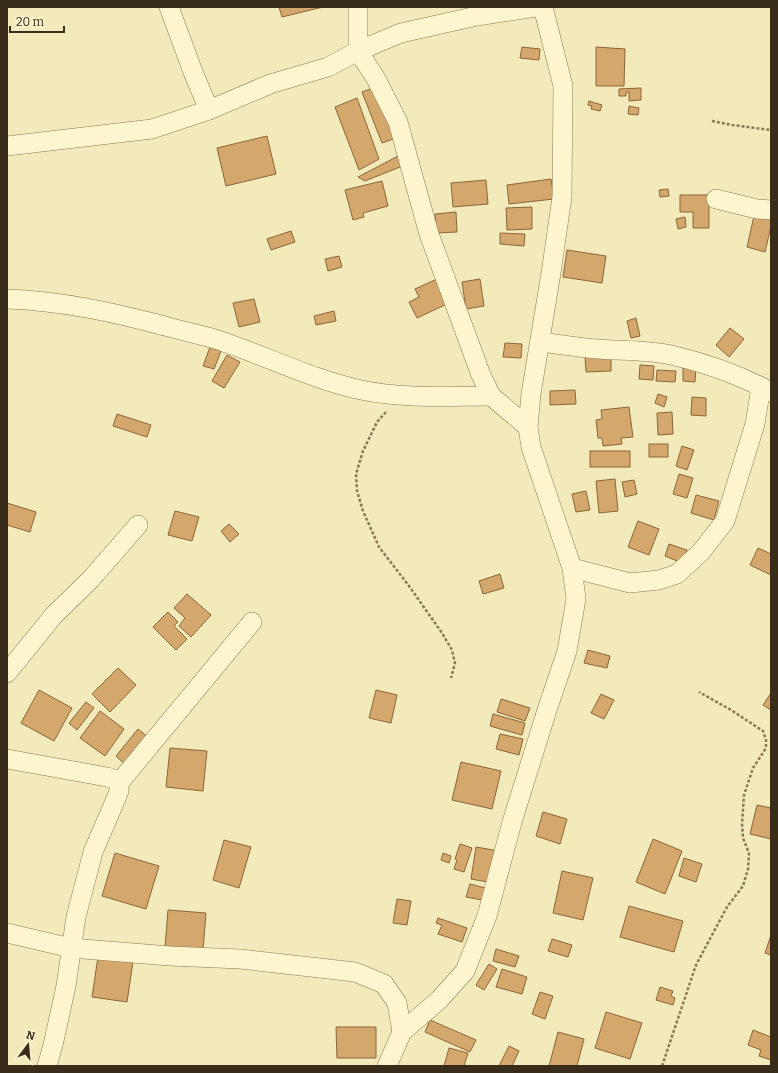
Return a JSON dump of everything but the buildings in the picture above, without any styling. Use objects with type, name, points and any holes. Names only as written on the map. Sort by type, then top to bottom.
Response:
[{"type":"street","points":[[170,7],[193,72],[209,110]]},
{"type":"street","points":[[358,7],[358,50],[375,77],[398,122],[429,234],[481,376],[491,396],[528,427]]},
{"type":"street","points":[[7,146],[152,128],[209,110],[270,84],[328,67],[358,50],[401,33],[477,16],[536,7]]},
{"type":"street","points":[[386,1066],[402,1032],[439,1000],[465,971],[487,916],[546,710],[567,651],[576,599],[572,568],[531,447],[528,427],[531,394],[562,197],[563,86],[543,7]]},
{"type":"street","points":[[716,199],[756,209],[771,210]]},
{"type":"street","points":[[7,299],[34,300],[80,306],[130,317],[214,339],[332,382],[361,390],[401,395],[491,396]]},
{"type":"street","points":[[540,342],[598,349],[671,355],[718,369],[766,390],[725,521],[701,552],[677,574],[660,580],[630,583],[572,568]]},
{"type":"street","points":[[7,673],[54,615],[90,579],[138,525]]},
{"type":"street","points":[[46,1066],[53,1045],[66,986],[76,917],[93,852],[115,801],[119,783],[252,622]]},
{"type":"street","points":[[7,759],[114,779],[119,783]]},
{"type":"street","points":[[7,933],[71,948],[170,956],[240,959],[355,972],[384,984],[396,1003],[402,1032]]},
{"type":"path","points":[[712,121],[771,130]]},
{"type":"path","points":[[401,395],[377,422],[363,452],[356,474],[357,492],[363,511],[379,547],[430,615],[452,650],[455,663],[451,678]]},
{"type":"path","points":[[662,1066],[696,965],[727,907],[743,886],[748,869],[749,853],[743,838],[742,824],[744,795],[753,768],[766,748],[766,740],[763,731],[731,710],[699,692]]}]
